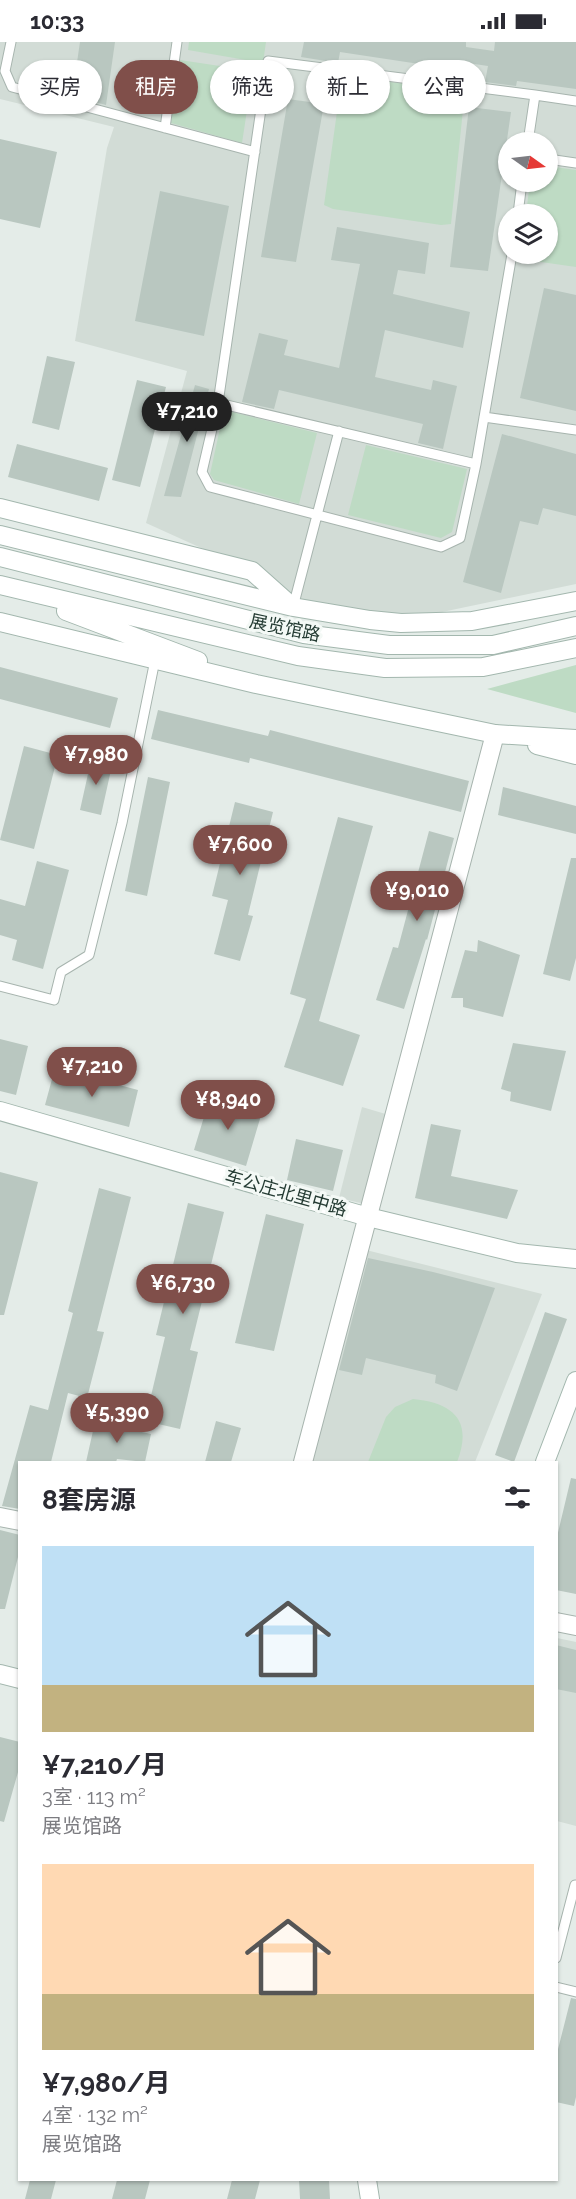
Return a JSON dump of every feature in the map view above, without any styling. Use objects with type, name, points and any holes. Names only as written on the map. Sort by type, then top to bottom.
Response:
[{"type":"street","name":"展览馆路","points":[[0,508],[252,571],[293,607]]},
{"type":"street","name":"展览馆路","points":[[0,535],[293,607],[401,622],[472,621],[576,601]]},
{"type":"street","name":"展览馆路","points":[[0,557],[304,634],[389,645],[493,645],[576,626]]},
{"type":"street","name":"展览馆路","points":[[0,585],[298,656],[386,668],[483,667],[576,648]]},
{"type":"street","points":[[0,585],[256,684]]},
{"type":"street","points":[[0,622],[256,684],[495,734],[576,755]]},
{"type":"street","points":[[495,734],[576,739]]},
{"type":"street","points":[[303,1461],[495,734]]},
{"type":"street","name":"车公庄北里中路","points":[[0,1111],[368,1217],[517,1253],[576,1259]]},
{"type":"street","points":[[545,1461],[576,1381]]},
{"type":"street","points":[[0,1517],[18,1521]]},
{"type":"street","points":[[558,1622],[576,1626]]},
{"type":"street","points":[[0,1674],[18,1678]]},
{"type":"street","points":[[367,2181],[370,2199]]},
{"type":"lane","points":[[11,42],[5,71],[12,87],[255,152]]},
{"type":"lane","points":[[165,128],[177,42]]},
{"type":"lane","points":[[510,264],[476,464],[460,538],[441,547],[210,487],[202,472],[218,403],[268,61],[576,101]]},
{"type":"lane","points":[[529,132],[535,95]]},
{"type":"lane","points":[[558,160],[576,163]]},
{"type":"lane","points":[[218,403],[476,464]]},
{"type":"lane","points":[[484,417],[576,430]]},
{"type":"lane","points":[[293,607],[339,431]]},
{"type":"lane","points":[[0,986],[54,1000],[61,972],[89,955],[122,823],[155,660]]},
{"type":"lane","points":[[558,1950],[575,1885]]},
{"type":"lane","points":[[558,1988],[576,1992]]},
{"type":"shaded area","points":[[0,42],[576,42],[576,584],[404,620],[293,607],[252,571],[146,523],[187,371],[75,341],[107,148],[114,127],[61,114],[102,114],[102,60],[18,60],[18,103],[0,99]]},
{"type":"shaded area","points":[[362,1107],[389,1115],[365,1204],[339,1198]]},
{"type":"shaded area","points":[[366,1250],[542,1294],[475,1461],[312,1461]]},
{"type":"shaded area","points":[[558,1638],[576,1642],[576,1826],[558,1821]]},
{"type":"green space","points":[[189,42],[266,42],[263,60],[246,60],[188,50]]},
{"type":"green space","points":[[198,63],[210,65],[210,114],[246,114],[242,143],[171,123],[172,114],[198,114]]},
{"type":"green space","points":[[390,82],[402,83],[402,114],[463,114],[451,224],[441,225],[333,209],[324,205],[337,114],[390,114]]},
{"type":"green space","points":[[558,167],[576,170],[576,267],[555,264],[558,264],[558,204],[527,204],[529,192],[558,192]]},
{"type":"green space","points":[[224,410],[317,433],[299,504],[214,480],[210,474]]},
{"type":"green space","points":[[366,445],[467,469],[452,532],[441,538],[348,515]]},
{"type":"green space","points":[[576,665],[576,713],[487,689]]},
{"type":"green space","points":[[413,1399],[427,1401],[449,1410],[461,1425],[463,1435],[457,1461],[368,1461],[386,1417],[395,1407]]},
{"type":"building","points":[[80,42],[115,42],[106,105],[102,104],[102,60],[77,60]]},
{"type":"building","points":[[304,42],[466,42],[466,47],[494,51],[495,42],[576,42],[576,89],[517,81],[516,86],[486,82],[488,66],[486,66],[486,60],[402,61],[340,52],[339,60],[301,57]]},
{"type":"building","points":[[294,100],[306,102],[306,114],[322,114],[296,262],[261,257],[285,114],[294,114]]},
{"type":"building","points":[[486,109],[511,112],[508,132],[498,132],[499,192],[488,271],[450,267],[468,114],[486,114]]},
{"type":"building","points":[[0,139],[57,152],[40,228],[0,219]]},
{"type":"building","points":[[160,191],[229,206],[204,336],[135,321]]},
{"type":"building","points":[[337,227],[429,243],[425,274],[398,270],[393,294],[470,312],[463,348],[385,330],[375,377],[431,390],[433,380],[457,386],[443,449],[418,443],[423,424],[279,390],[274,409],[242,402],[259,333],[288,340],[284,355],[339,368],[360,264],[331,260]]},
{"type":"building","points":[[544,288],[576,295],[576,411],[520,398]]},
{"type":"building","points":[[47,356],[75,362],[59,430],[32,423]]},
{"type":"building","points":[[137,380],[166,387],[140,487],[112,480]]},
{"type":"building","points":[[195,385],[209,389],[181,497],[164,496]]},
{"type":"building","points":[[502,434],[576,454],[576,516],[543,508],[538,525],[520,521],[501,593],[463,582]]},
{"type":"building","points":[[17,444],[108,468],[99,501],[8,477]]},
{"type":"building","points":[[0,667],[118,698],[110,728],[0,699]]},
{"type":"building","points":[[158,710],[268,736],[270,730],[469,781],[461,812],[250,758],[249,763],[151,739]]},
{"type":"building","points":[[24,746],[58,755],[34,849],[0,840]]},
{"type":"building","points":[[92,756],[113,761],[101,815],[80,810]]},
{"type":"building","points":[[148,777],[170,782],[147,896],[125,891]]},
{"type":"building","points":[[503,787],[576,806],[576,834],[498,815]]},
{"type":"building","points":[[235,802],[273,812],[248,915],[253,916],[240,961],[214,954],[228,900],[212,896]]},
{"type":"building","points":[[338,817],[373,826],[319,1021],[360,1035],[343,1086],[284,1067],[306,999],[290,994]]},
{"type":"building","points":[[429,831],[454,838],[427,940],[404,1009],[376,1000],[393,947],[398,948]]},
{"type":"building","points":[[571,858],[576,858],[576,958],[570,981],[543,974]]},
{"type":"building","points":[[37,861],[69,870],[43,969],[12,960],[17,940],[0,935],[0,899],[25,906]]},
{"type":"building","points":[[478,940],[520,955],[503,1017],[463,1007],[463,998],[451,998],[465,950],[477,952]]},
{"type":"building","points":[[0,1039],[28,1046],[16,1095],[0,1091]]},
{"type":"building","points":[[513,1043],[566,1051],[551,1111],[510,1101],[511,1092],[501,1089]]},
{"type":"building","points":[[55,1068],[138,1090],[129,1127],[45,1105]]},
{"type":"building","points":[[210,1097],[262,1112],[246,1166],[194,1150]]},
{"type":"building","points":[[431,1124],[461,1130],[451,1176],[518,1190],[507,1219],[415,1198]]},
{"type":"building","points":[[296,1139],[343,1150],[333,1191],[287,1180]]},
{"type":"building","points":[[0,1172],[38,1182],[4,1315],[0,1315]]},
{"type":"building","points":[[99,1188],[131,1197],[97,1331],[104,1332],[87,1398],[68,1393],[51,1461],[18,1461],[18,1509],[2,1506],[30,1405],[48,1410],[73,1313],[68,1311]]},
{"type":"building","points":[[188,1203],[224,1212],[190,1350],[198,1352],[180,1429],[145,1421],[165,1337],[156,1335]]},
{"type":"building","points":[[266,1214],[304,1224],[274,1351],[235,1343]]},
{"type":"building","points":[[368,1258],[495,1288],[457,1391],[435,1383],[436,1375],[366,1358],[362,1375],[339,1370]]},
{"type":"building","points":[[545,1312],[567,1319],[514,1461],[495,1455]]},
{"type":"building","points":[[216,1421],[241,1428],[231,1461],[205,1461]]},
{"type":"building","points":[[95,1422],[151,1434],[145,1461],[117,1459],[116,1461],[86,1461]]},
{"type":"building","points":[[571,1478],[576,1479],[576,1594],[558,1590],[558,1533]]},
{"type":"building","points":[[0,1530],[18,1534],[18,1557],[5,1609],[0,1609]]},
{"type":"building","points":[[558,1646],[576,1650],[576,1693],[558,1689]]},
{"type":"building","points":[[0,1737],[18,1742],[18,1772],[4,1822],[0,1821]]},
{"type":"building","points":[[571,1998],[576,1999],[576,2097],[574,2106],[558,2102],[558,2049]]},
{"type":"building","points":[[30,2181],[56,2181],[51,2199],[25,2199]]},
{"type":"building","points":[[117,2181],[150,2181],[145,2199],[112,2199]]},
{"type":"building","points":[[232,2181],[260,2181],[255,2199],[227,2199]]},
{"type":"building","points":[[299,2181],[329,2181],[330,2199],[300,2199]]}]
